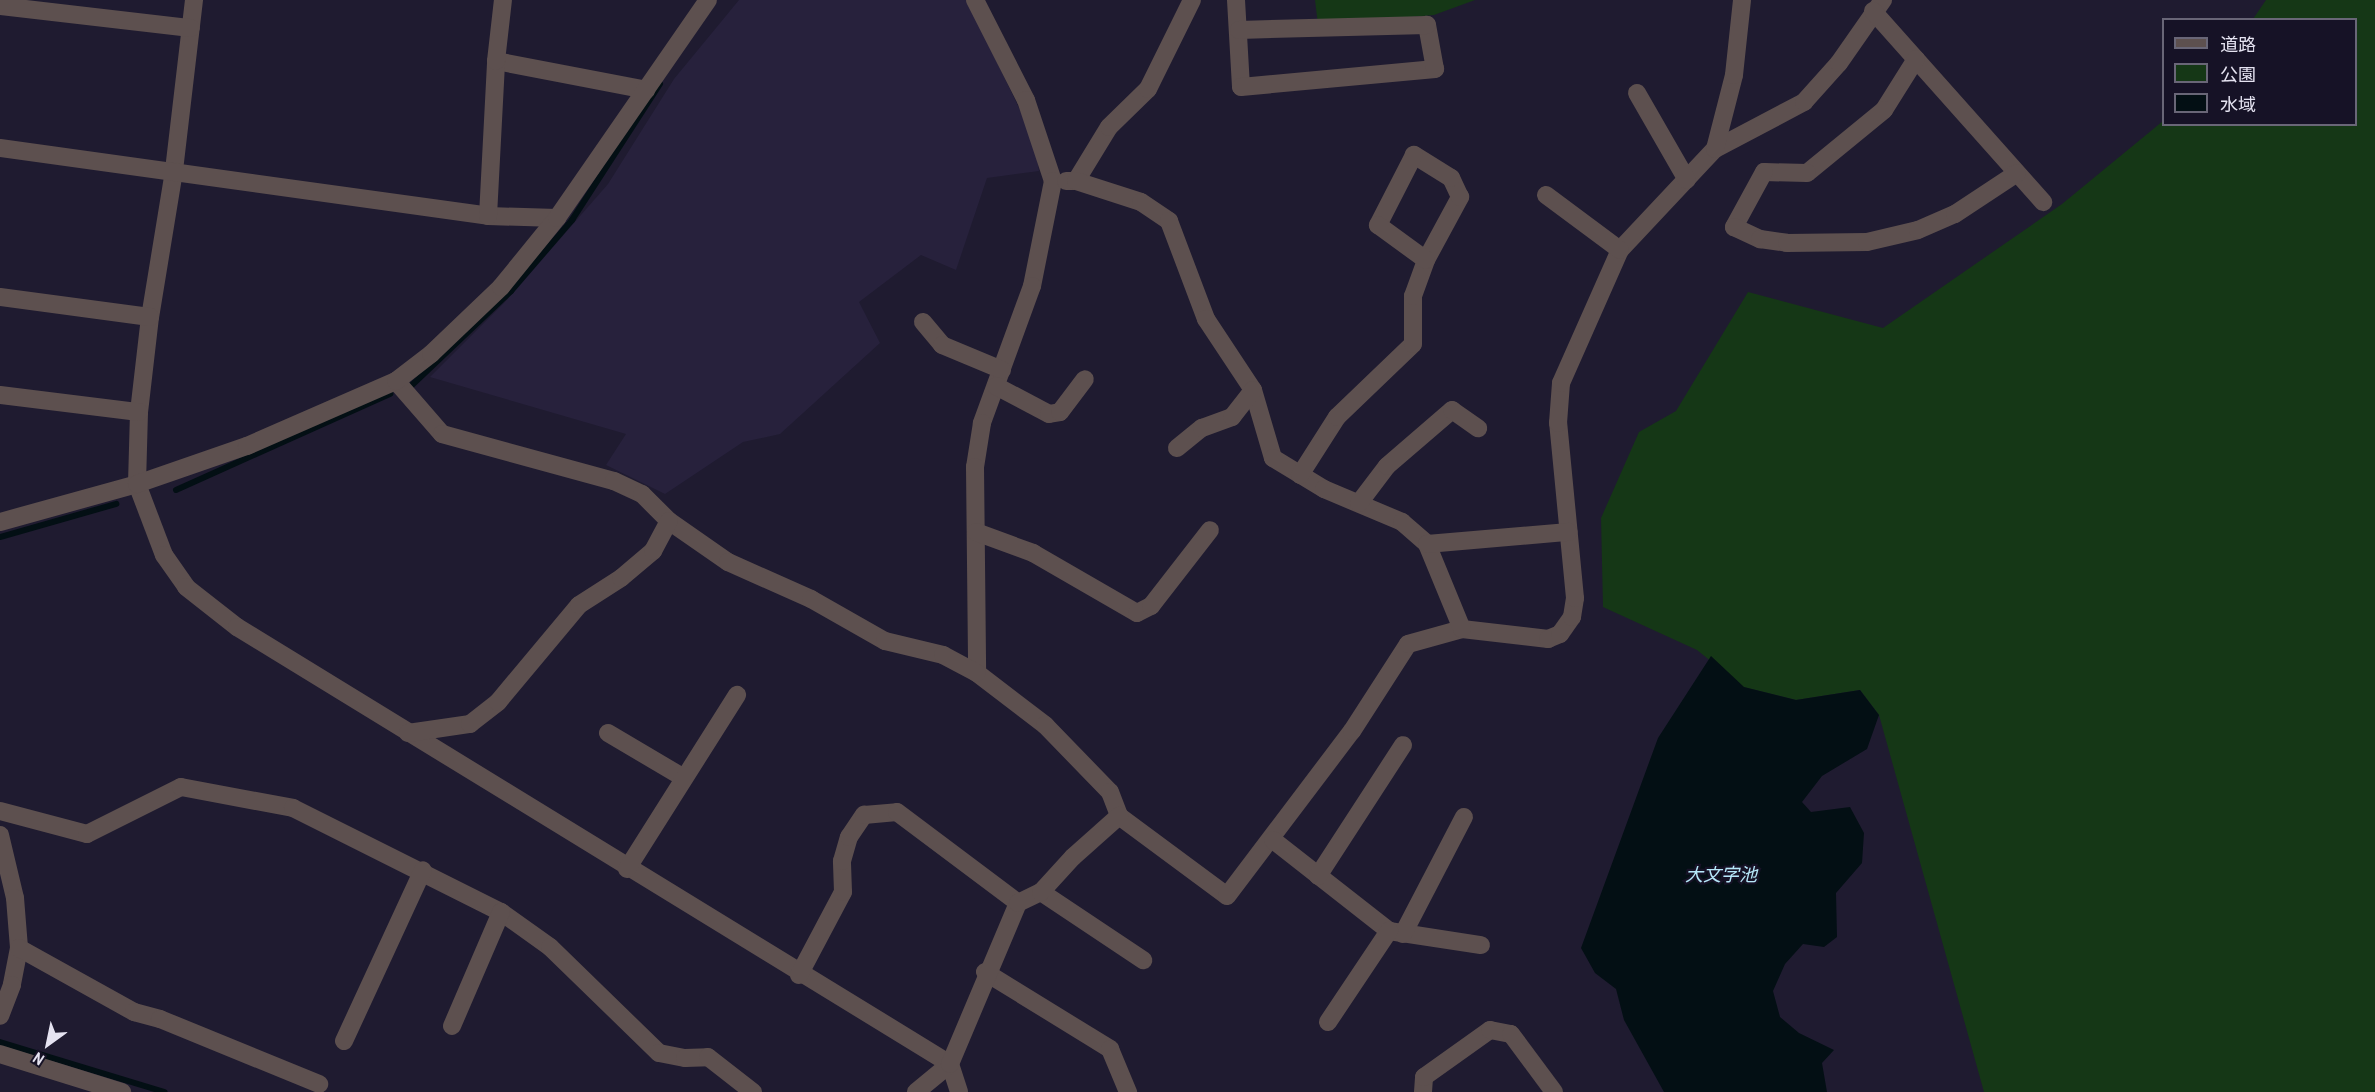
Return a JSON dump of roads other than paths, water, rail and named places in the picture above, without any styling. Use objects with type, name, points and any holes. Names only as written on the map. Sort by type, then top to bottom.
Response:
[{"type":"street","points":[[194,0],[174,171],[150,317],[139,412],[137,484],[164,555],[186,587],[237,627],[799,975],[950,1064],[959,1092]]},
{"type":"street","points":[[488,216],[496,61],[503,0]]},
{"type":"street","points":[[0,522],[137,484],[247,446],[396,381],[432,354],[501,287],[557,218],[708,0]]},
{"type":"street","points":[[975,0],[1026,100],[1053,181],[1032,286],[982,423],[975,467],[977,673]]},
{"type":"street","points":[[1076,181],[1108,127],[1148,89],[1192,0]]},
{"type":"street","points":[[1236,0],[1241,87],[1435,69],[1427,26],[1239,30]]},
{"type":"street","points":[[1715,149],[1734,75],[1742,0]]},
{"type":"street","points":[[0,6],[191,28]]},
{"type":"street","points":[[396,381],[442,434],[614,481],[642,494],[669,521],[728,562],[811,599],[885,641],[943,655],[977,673],[1046,725],[1110,792],[1119,816],[1227,896],[1273,840],[1352,732],[1408,644],[1462,629],[1548,639],[1560,634],[1572,617],[1575,598],[1558,423],[1561,383],[1620,250],[1646,219],[1687,180],[1715,149],[1804,102],[1839,63],[1878,6],[1916,59],[2043,202]]},
{"type":"street","points":[[1916,59],[1884,110],[1807,173],[1764,172],[1734,227],[1760,239],[1787,243],[1867,242],[1917,230],[1955,214],[2017,173]]},
{"type":"street","points":[[496,61],[646,90]]},
{"type":"street","points":[[1637,93],[1687,180]]},
{"type":"street","points":[[0,148],[488,216],[557,218]]},
{"type":"street","points":[[1300,475],[1337,417],[1413,344],[1413,296],[1426,260],[1460,197],[1451,178],[1414,155],[1378,225],[1426,260]]},
{"type":"street","points":[[1053,181],[1076,181],[1142,202],[1169,221],[1206,319],[1254,390],[1272,458],[1300,475],[1402,522],[1427,544],[1462,629]]},
{"type":"street","points":[[1546,195],[1620,250]]},
{"type":"street","points":[[0,297],[150,317]]},
{"type":"street","points":[[922,322],[942,345],[999,378],[1049,414],[1060,412],[1084,379]]},
{"type":"street","points":[[1178,448],[1202,428],[1232,417],[1254,390]]},
{"type":"street","points":[[0,395],[139,412]]},
{"type":"street","points":[[1359,503],[1387,466],[1452,410],[1478,428]]},
{"type":"street","points":[[408,733],[470,724],[498,702],[579,605],[621,578],[653,551],[669,521]]},
{"type":"street","points":[[976,532],[1033,553],[1137,613],[1151,606],[1210,530]]},
{"type":"street","points":[[1427,544],[1568,532]]},
{"type":"street","points":[[627,869],[737,695]]},
{"type":"street","points":[[608,733],[684,778]]},
{"type":"street","points":[[1318,876],[1403,745]]},
{"type":"street","points":[[0,811],[87,834],[181,787],[293,808],[423,870],[501,912],[550,947],[659,1053],[685,1058],[708,1057],[753,1092]]},
{"type":"street","points":[[799,975],[843,892],[842,861],[849,837],[864,815],[897,813],[1018,903]]},
{"type":"street","points":[[916,1092],[950,1064],[986,972],[1018,903],[1041,892],[1072,857],[1119,816]]},
{"type":"street","points":[[1328,1022],[1396,933],[1464,817]]},
{"type":"street","points":[[0,836],[15,898],[19,948],[12,985],[0,1016]]},
{"type":"street","points":[[1273,840],[1396,933],[1481,945]]},
{"type":"street","points":[[344,1041],[423,870]]},
{"type":"street","points":[[1041,892],[1143,960]]},
{"type":"street","points":[[452,1026],[501,912]]},
{"type":"street","points":[[19,948],[134,1012],[160,1019],[319,1084]]},
{"type":"street","points":[[986,972],[1110,1049],[1128,1092]]},
{"type":"street","points":[[1423,1092],[1424,1077],[1490,1030],[1511,1034],[1554,1092]]},
{"type":"street","points":[[0,1054],[122,1092]]},
{"type":"water","name":"大文字池","points":[[1711,656],[1744,687],[1796,700],[1860,690],[1879,715],[1867,749],[1822,776],[1802,802],[1811,812],[1850,807],[1864,833],[1862,863],[1836,893],[1837,937],[1824,947],[1803,944],[1785,964],[1773,991],[1780,1017],[1799,1033],[1834,1050],[1822,1063],[1827,1092],[1664,1092],[1624,1020],[1616,989],[1595,973],[1581,948],[1658,738]]},
{"type":"waterway","points":[[411,386],[511,291],[572,220],[660,84]]},
{"type":"waterway","points":[[176,490],[390,394]]},
{"type":"waterway","points":[[0,537],[116,504]]},
{"type":"waterway","points":[[0,1042],[165,1092]]}]
